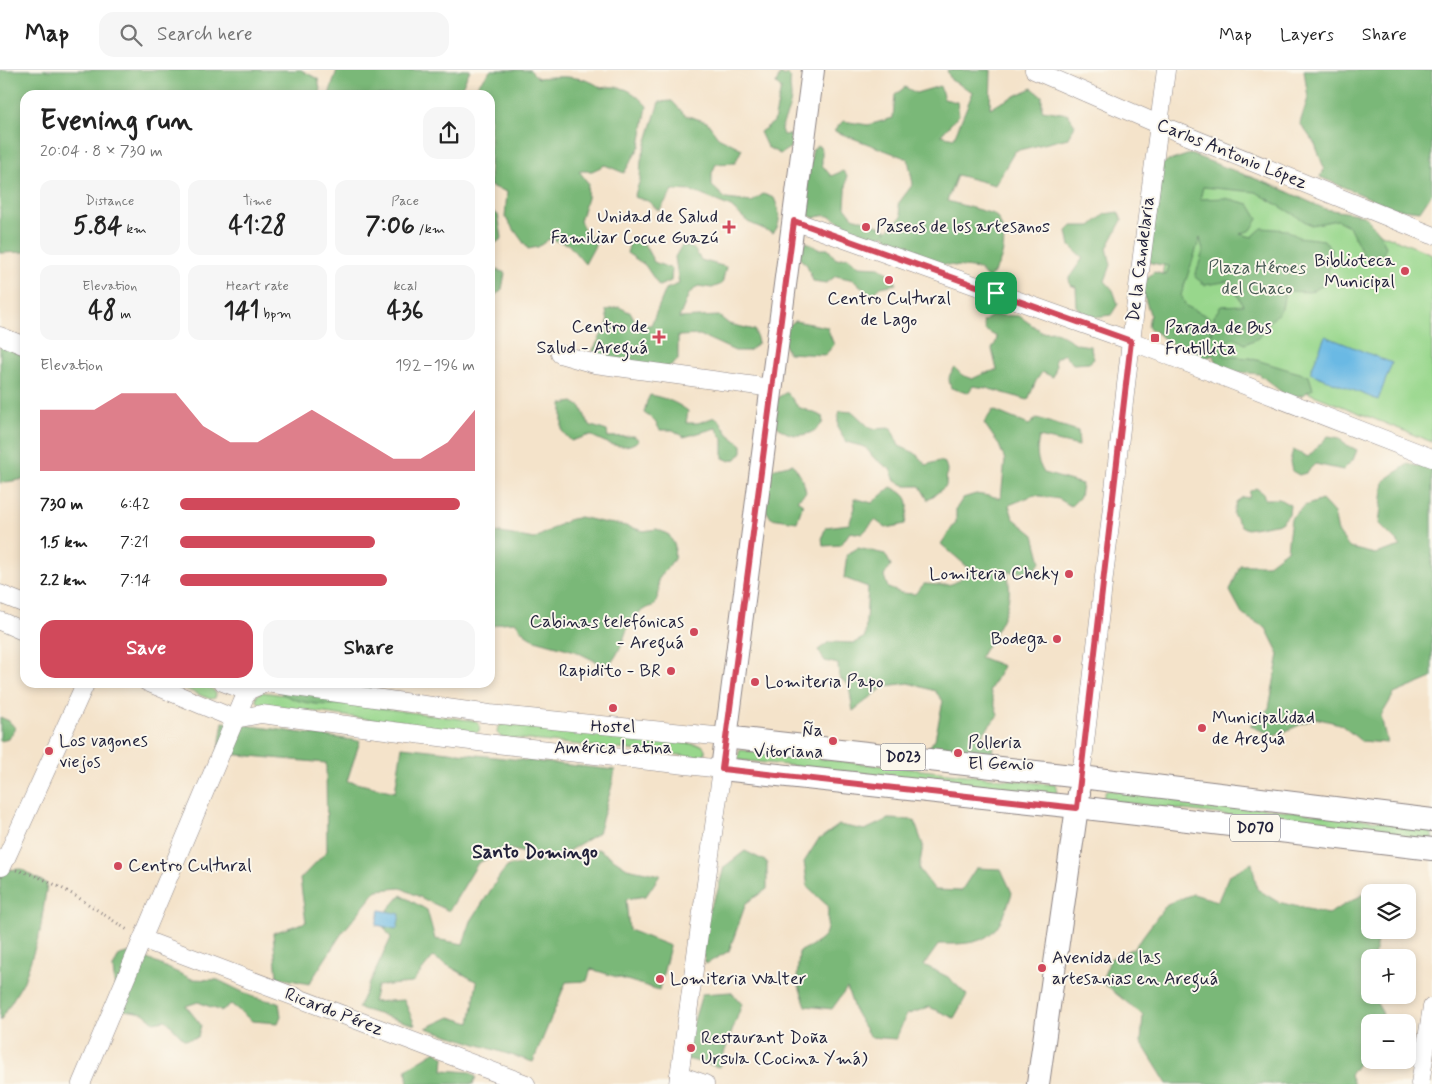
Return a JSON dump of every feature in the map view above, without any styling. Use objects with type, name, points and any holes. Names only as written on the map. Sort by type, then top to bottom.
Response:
[{"type":"main road","points":[[722,769],[813,70]]},
{"type":"main road","name":"D023","points":[[725,737],[1081,777]]},
{"type":"main road","name":"D023","points":[[722,769],[1077,808]]},
{"type":"main road","points":[[1038,1084],[1081,777]]},
{"type":"main road","name":"D070","points":[[1081,777],[1432,820]]},
{"type":"main road","name":"D070","points":[[1077,808],[1432,849]]},
{"type":"street","name":"Carlos Antonio López","points":[[1034,70],[1158,124],[1432,235]]},
{"type":"street","name":"De la Candelaria","points":[[1081,777],[1131,341],[1166,70]]},
{"type":"street","points":[[794,221],[1131,341],[1432,458]]},
{"type":"street","points":[[0,336],[20,344]]},
{"type":"street","points":[[560,354],[595,364],[772,388]]},
{"type":"street","points":[[0,594],[20,602]]},
{"type":"street","points":[[0,621],[20,630]]},
{"type":"street","points":[[1,866],[83,688]]},
{"type":"street","points":[[161,688],[235,719],[261,714],[486,743],[722,769],[679,1080],[705,1084]]},
{"type":"street","points":[[81,1084],[249,688]]},
{"type":"street","points":[[302,688],[490,714],[725,737]]},
{"type":"street","points":[[486,743],[490,714]]},
{"type":"street","name":"Ricardo Pérez","points":[[142,940],[526,1084]]},
{"type":"street","points":[[1420,1084],[1432,1007]]},
{"type":"path","points":[[1,866],[34,875],[67,891],[142,940]]},
{"type":"green space","points":[[0,70],[301,70],[318,79],[320,90],[20,90],[20,252],[0,253]]},
{"type":"green space","points":[[337,70],[470,70],[460,90],[331,90]]},
{"type":"green space","points":[[491,70],[530,70],[538,78],[571,77],[587,81],[601,88],[622,88],[637,96],[647,106],[640,146],[624,173],[605,165],[592,171],[579,171],[588,183],[587,198],[580,221],[586,233],[597,242],[585,264],[568,244],[549,239],[538,247],[528,249],[505,217],[507,192],[495,188],[495,90],[473,90]]},
{"type":"green space","points":[[947,70],[991,70],[990,108],[1032,88],[1042,96],[1042,110],[1068,114],[1075,125],[1068,138],[1015,151],[995,185],[957,175],[947,201],[994,214],[1002,229],[1004,238],[1002,256],[994,273],[988,279],[979,269],[941,264],[892,244],[884,234],[875,240],[852,232],[831,217],[821,216],[815,218],[800,212],[813,149],[818,145],[822,150],[822,165],[831,176],[843,171],[847,176],[845,207],[853,217],[887,229],[886,232],[902,216],[898,204],[913,184],[908,159],[834,131],[843,121],[868,125],[893,118],[895,95],[905,87],[916,93],[940,86],[944,99],[957,102],[959,115],[941,135],[954,138],[973,92],[951,80]]},
{"type":"green space","points":[[1304,70],[1432,70],[1432,193],[1420,211],[1393,208],[1320,177],[1324,168],[1315,144],[1300,123],[1308,98]]},
{"type":"green space","points":[[780,74],[784,76],[787,74],[791,78],[791,98],[781,129],[783,135],[790,134],[791,147],[780,154],[767,147],[760,132],[774,122],[781,88],[776,84]]},
{"type":"green space","points":[[672,101],[685,115],[707,122],[718,137],[742,149],[735,163],[716,164],[712,173],[712,186],[726,199],[752,202],[763,194],[774,198],[779,211],[779,220],[773,233],[748,222],[731,207],[692,191],[673,190],[659,211],[648,201],[634,197],[640,180],[641,160],[659,102]]},
{"type":"green space","points":[[1190,154],[1277,187],[1325,209],[1364,215],[1381,235],[1386,247],[1381,259],[1367,262],[1349,226],[1337,220],[1311,225],[1256,192],[1203,187],[1200,199],[1225,198],[1249,204],[1258,219],[1251,230],[1240,234],[1252,237],[1262,228],[1287,230],[1298,237],[1324,240],[1332,250],[1325,285],[1309,292],[1285,291],[1282,309],[1258,338],[1245,344],[1234,338],[1223,343],[1224,356],[1250,358],[1309,376],[1313,389],[1302,395],[1289,398],[1259,374],[1220,370],[1213,355],[1202,360],[1189,356],[1148,327],[1150,314],[1142,289],[1148,277],[1154,272],[1166,275],[1169,266],[1151,263],[1144,251],[1163,163]],"holes":[[[1200,238],[1203,251],[1195,277],[1205,285],[1230,281],[1243,305],[1221,306],[1214,316],[1212,334],[1209,317],[1186,306],[1181,295]]]},
{"type":"green space","name":"Plaza Héroes del Chaco","points":[[1191,158],[1432,254],[1432,442],[1163,335],[1156,322],[1178,161]]},
{"type":"green space","points":[[1118,212],[1122,220],[1107,248],[1111,265],[1105,281],[1113,290],[1118,304],[1111,315],[1094,317],[1081,311],[1077,306],[1076,287],[1070,285],[1069,278],[1083,258],[1070,246],[1067,231],[1072,226],[1091,226],[1105,214]]},
{"type":"green space","points":[[495,213],[498,215],[502,238],[495,244]]},
{"type":"green space","points":[[642,240],[654,262],[672,269],[671,281],[659,286],[645,265],[627,253],[630,242]]},
{"type":"green space","points":[[807,242],[818,249],[828,249],[836,259],[848,257],[859,266],[879,267],[895,277],[896,284],[881,287],[871,296],[854,280],[836,276],[826,283],[813,281],[807,265],[798,257],[799,248]]},
{"type":"green space","points":[[682,245],[694,249],[701,260],[726,267],[722,284],[712,288],[698,286],[689,294],[679,318],[719,316],[729,324],[755,330],[758,343],[749,351],[735,351],[700,335],[678,336],[678,360],[663,371],[597,363],[593,350],[608,323],[606,310],[619,307],[631,313],[637,325],[651,325],[666,289],[679,284],[675,257]]},
{"type":"green space","points":[[495,269],[505,273],[502,289],[495,296]]},
{"type":"green space","points":[[993,315],[1019,316],[1042,332],[1055,331],[1077,344],[1090,346],[1094,359],[1089,363],[1073,364],[1064,354],[1055,359],[1056,367],[1053,377],[1042,372],[1028,400],[986,388],[973,386],[968,393],[951,388],[949,377],[955,368],[962,375],[972,379],[997,370],[992,349],[997,337],[985,330],[983,322]]},
{"type":"green space","points":[[795,321],[827,327],[834,345],[825,355],[788,353],[783,342],[785,328]]},
{"type":"green space","points":[[0,347],[12,349],[20,355],[20,480],[0,483]]},
{"type":"green space","points":[[787,392],[798,407],[822,416],[823,422],[818,428],[804,435],[796,435],[789,434],[776,425],[771,416],[770,402]]},
{"type":"green space","points":[[650,395],[670,401],[688,411],[686,423],[698,423],[715,417],[720,421],[728,434],[742,445],[742,452],[736,459],[730,461],[723,458],[723,439],[716,428],[684,437],[673,430],[660,430],[654,420],[644,413]]},
{"type":"green space","points":[[573,402],[581,407],[589,425],[607,431],[608,437],[634,436],[639,440],[627,446],[614,445],[590,435],[571,441],[562,431],[562,404]]},
{"type":"green space","points":[[993,410],[1029,425],[1037,418],[1078,431],[1079,446],[1039,437],[1037,456],[1044,473],[1082,484],[1080,497],[1071,506],[1059,499],[1034,495],[1009,505],[1013,518],[1034,535],[1041,562],[1032,572],[1007,572],[1009,596],[1007,607],[998,627],[980,657],[1003,666],[990,690],[998,715],[982,735],[993,748],[990,761],[927,750],[935,739],[943,701],[935,691],[909,683],[885,686],[853,711],[849,686],[839,677],[838,664],[825,661],[818,650],[829,642],[854,643],[865,637],[868,587],[844,578],[847,554],[858,548],[885,554],[891,565],[884,576],[888,588],[901,593],[915,594],[924,584],[945,585],[954,583],[970,569],[941,544],[956,522],[956,509],[963,498],[976,494],[1001,498],[1005,460],[999,445],[984,423]]},
{"type":"green space","points":[[840,411],[853,412],[871,429],[891,428],[899,446],[915,453],[926,465],[939,461],[945,463],[947,469],[946,486],[928,500],[920,486],[906,486],[895,481],[890,469],[874,458],[865,447],[846,442],[838,429]]},
{"type":"green space","points":[[1328,436],[1340,438],[1343,443],[1357,450],[1353,460],[1343,470],[1315,464],[1306,473],[1299,475],[1292,471],[1290,462],[1293,450],[1308,457]]},
{"type":"green space","points":[[793,464],[803,480],[806,492],[797,500],[803,504],[797,522],[771,518],[764,507],[767,470]]},
{"type":"green space","points":[[1408,464],[1432,469],[1432,678],[1394,694],[1381,716],[1387,743],[1361,741],[1340,724],[1315,718],[1275,736],[1250,726],[1269,708],[1279,654],[1266,628],[1243,615],[1230,591],[1240,565],[1267,565],[1287,550],[1291,518],[1304,506],[1322,500],[1334,513],[1338,532],[1350,548],[1375,554],[1401,546],[1379,524],[1384,481]]},
{"type":"green space","points":[[891,487],[903,494],[908,502],[905,524],[886,528],[875,520],[862,534],[850,532],[841,545],[823,546],[822,537],[826,527],[849,524],[855,508],[854,498],[872,503]]},
{"type":"green space","points":[[1256,488],[1263,493],[1265,499],[1279,499],[1290,505],[1289,514],[1281,523],[1247,529],[1241,526],[1233,514],[1236,502],[1243,497],[1249,498],[1250,491]]},
{"type":"green space","points":[[580,517],[644,531],[657,529],[669,535],[675,546],[674,559],[658,580],[659,593],[655,605],[644,609],[631,621],[617,654],[611,663],[599,663],[575,651],[535,640],[524,633],[515,622],[495,625],[495,532],[534,539],[568,520]]},
{"type":"green space","points":[[183,688],[210,688],[216,694],[215,698],[210,699]]},
{"type":"green space","points":[[276,688],[371,688],[366,696],[359,700],[328,705],[297,700],[281,693]]},
{"type":"green space","points":[[262,692],[476,721],[480,726],[479,731],[474,734],[260,704],[256,700],[257,695]]},
{"type":"green space","points":[[0,717],[9,721],[15,728],[9,739],[0,741]]},
{"type":"green space","points":[[223,722],[360,741],[347,781],[395,792],[402,747],[615,770],[598,833],[555,859],[598,849],[627,868],[660,875],[646,896],[626,899],[629,930],[670,946],[659,990],[591,969],[587,981],[566,982],[533,1062],[426,1028],[450,1017],[470,1023],[477,982],[433,957],[412,983],[377,986],[373,1002],[404,1000],[415,1025],[358,1008],[391,938],[379,920],[401,895],[427,910],[435,939],[463,944],[471,921],[508,866],[551,860],[509,849],[478,863],[449,911],[401,888],[377,890],[342,933],[309,984],[277,977],[273,933],[306,922],[300,879],[327,851],[326,763],[218,753]]},
{"type":"green space","points":[[503,724],[702,745],[705,749],[705,754],[700,757],[501,737],[497,733],[498,727]]},
{"type":"green space","points":[[740,750],[1056,785],[1057,788],[1056,794],[739,760]]},
{"type":"green space","points":[[1106,790],[1432,827],[1432,841],[1105,800],[1103,797]]},
{"type":"green space","points":[[888,819],[914,820],[923,845],[919,869],[935,890],[961,891],[976,868],[1001,869],[1012,893],[1001,921],[995,930],[979,940],[968,943],[939,944],[924,965],[948,977],[967,995],[954,1018],[929,1007],[906,1015],[896,1039],[870,1037],[855,1012],[847,988],[832,1009],[806,1006],[797,980],[799,952],[821,940],[827,925],[828,906],[808,888],[804,862],[818,840],[839,825],[865,830]]},
{"type":"green space","points":[[745,851],[767,862],[767,889],[746,903],[729,951],[706,964],[699,943],[705,917],[717,893],[724,867]]},
{"type":"green space","points":[[1252,863],[1257,889],[1278,902],[1328,914],[1361,896],[1361,939],[1377,939],[1375,949],[1361,949],[1361,1004],[1377,1004],[1382,1014],[1361,1014],[1361,1060],[1350,1075],[1354,1084],[1167,1084],[1141,1042],[1143,1015],[1101,982],[1111,958],[1134,948],[1167,904],[1193,894],[1218,901],[1229,875]]},
{"type":"green space","points":[[21,869],[47,884],[40,932],[24,981],[0,1021],[0,870]]},
{"type":"green space","points":[[132,952],[192,979],[218,980],[253,997],[279,1003],[281,1016],[278,1023],[252,1021],[231,1004],[221,1011],[198,1002],[186,1006],[201,1025],[198,1037],[185,1040],[166,1020],[154,1022],[143,1013],[117,1009],[113,968],[119,955]]},
{"type":"green space","points":[[731,992],[742,1004],[719,1067],[683,1058],[702,994]]},
{"type":"green space","points":[[436,1051],[444,1057],[443,1070],[470,1072],[476,1077],[473,1084],[408,1084],[406,1069]]},
{"type":"water","points":[[1325,336],[1392,363],[1378,400],[1310,373]]},
{"type":"water","points":[[380,910],[400,914],[397,929],[376,925]]},
{"type":"place","name":"Unidad de Salud Familiar Cocue Guazú","points":[[729,227]]},
{"type":"place","name":"Paseos de los artesanos","points":[[866,227]]},
{"type":"place","name":"Biblioteca Municipal","points":[[1405,271]]},
{"type":"place","name":"Centro Cultural de Lago","points":[[889,280]]},
{"type":"place","name":"Centro de Salud - Areguá","points":[[659,337]]},
{"type":"place","name":"Parada de Bus Frutillita","points":[[1155,338]]},
{"type":"place","name":"Lomiteria Cheky","points":[[1069,574]]},
{"type":"place","name":"Cabinas telefónicas - Areguá","points":[[694,632]]},
{"type":"place","name":"Bodega","points":[[1057,639]]},
{"type":"place","name":"Rapidito - BR","points":[[671,671]]},
{"type":"place","name":"Lomiteria Papo","points":[[755,682]]},
{"type":"place","name":"Hostel América Latina","points":[[613,708]]},
{"type":"place","name":"Municipalidad de Areguá","points":[[1202,728]]},
{"type":"place","name":"Ña Vitoriana","points":[[833,741]]},
{"type":"place","name":"Los vagones viejos","points":[[49,751]]},
{"type":"place","name":"Polleria El Genio","points":[[958,753]]},
{"type":"place","name":"Centro Cultural","points":[[118,866]]},
{"type":"place","name":"Avenida de las artesanias en Areguá","points":[[1042,968]]},
{"type":"place","name":"Lomiteria Walter","points":[[660,979]]},
{"type":"place","name":"Restaurant Doña Ursula (Cocina Ymá)","points":[[691,1048]]},
{"type":"district","name":"Santo Domingo","points":[[535,852]]},
{"type":"route","points":[[794,221],[996,293],[1131,341],[1077,808],[722,769],[794,221]]}]
